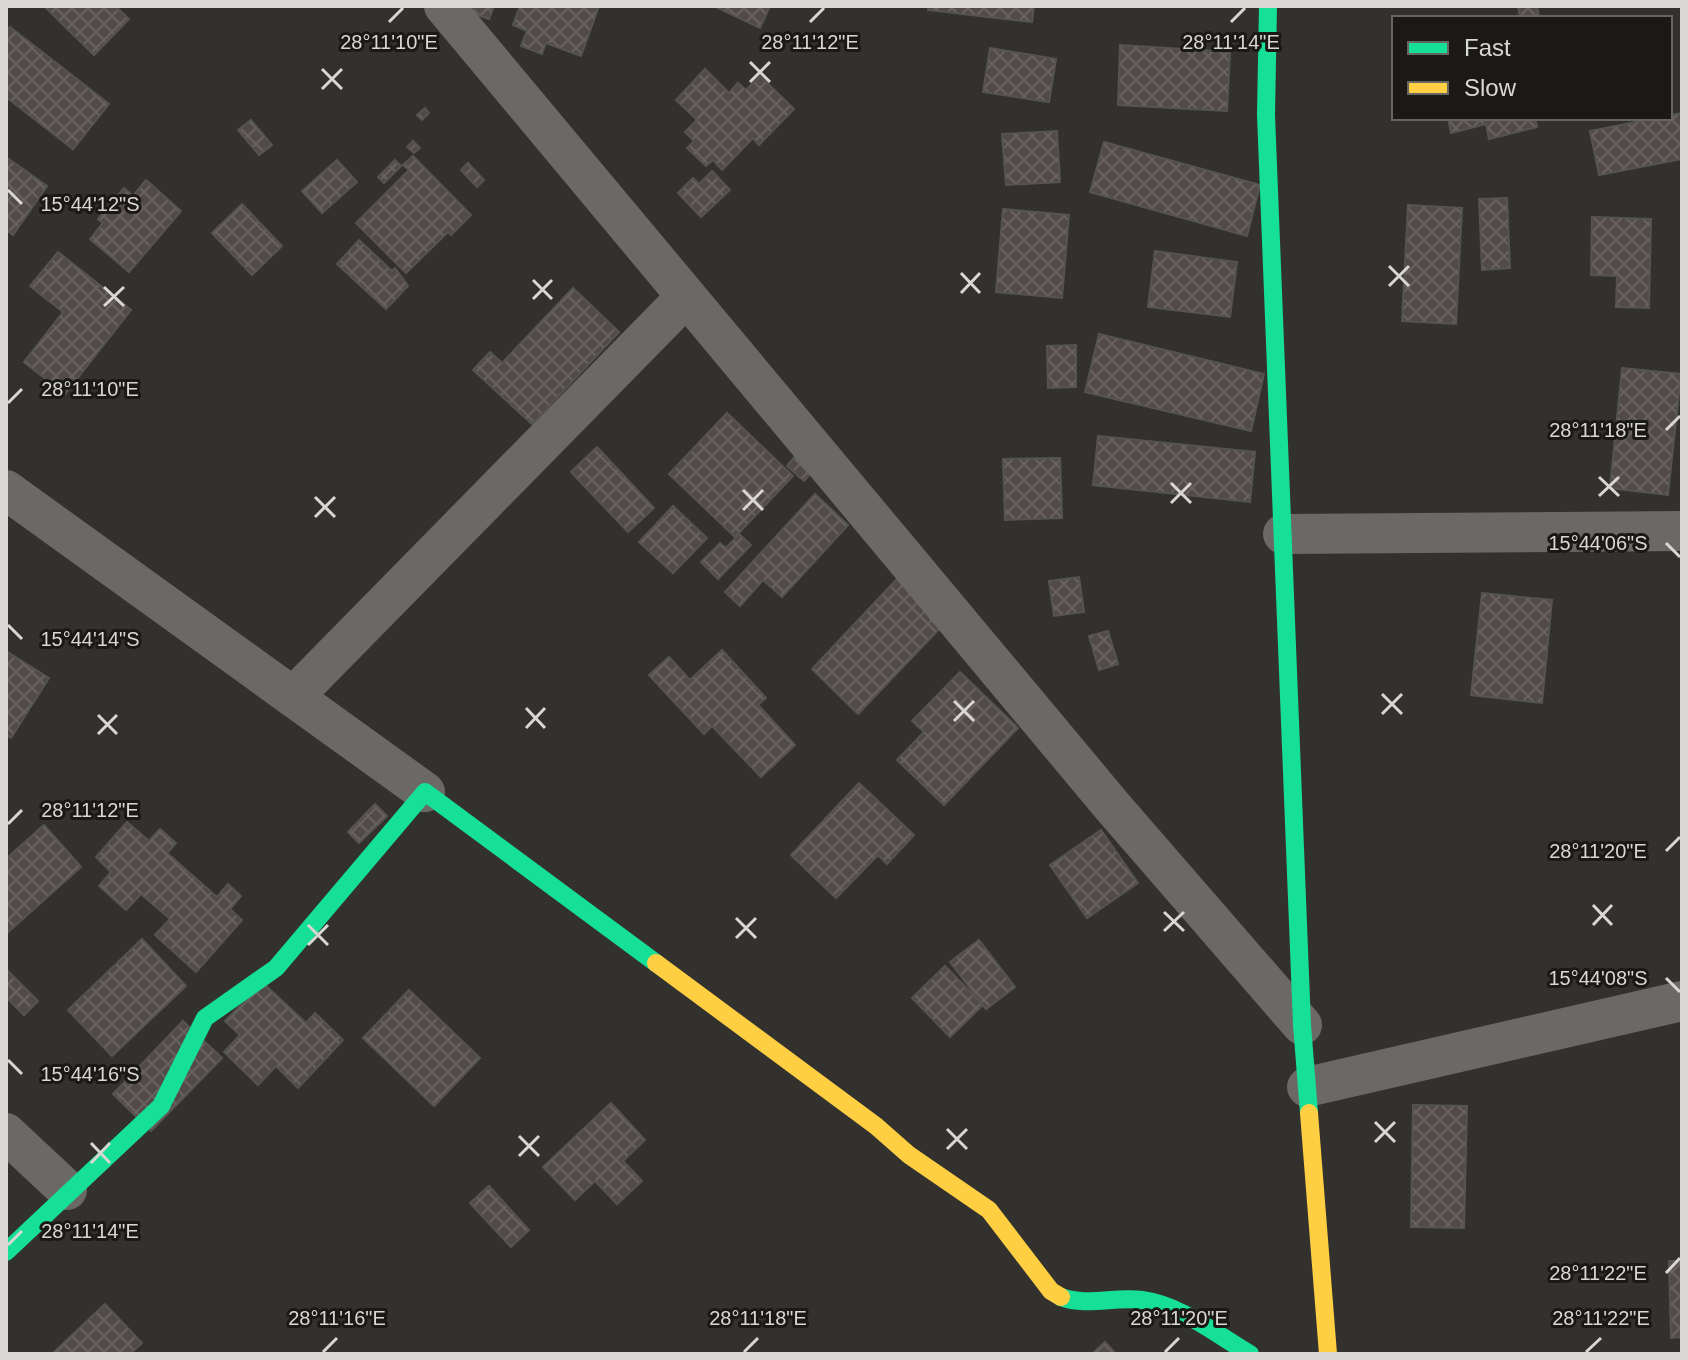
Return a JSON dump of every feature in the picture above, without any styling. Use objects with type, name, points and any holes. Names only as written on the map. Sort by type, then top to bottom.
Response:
[{"type":"street","points":[[444,6],[1112,806],[1302,1025]]},
{"type":"street","points":[[1268,6],[1266,115],[1302,1025],[1328,1354]]},
{"type":"street","points":[[293,697],[686,297]]},
{"type":"street","points":[[6,490],[425,792],[876,1126],[920,1163],[979,1201],[1006,1230],[1051,1291],[1063,1300],[1144,1300],[1169,1309],[1250,1354]]},
{"type":"street","points":[[1283,534],[1682,531]]},
{"type":"street","points":[[6,1252],[67,1190],[161,1106],[205,1018],[223,1002],[254,987],[276,968],[425,792]]},
{"type":"street","points":[[1307,1087],[1682,1001]]},
{"type":"street","points":[[6,1133],[67,1190]]},
{"type":"building","points":[[44,6],[115,6],[129,19],[94,55]]},
{"type":"building","points":[[474,6],[494,6],[489,19],[472,13]]},
{"type":"building","points":[[520,6],[599,6],[581,56],[546,43],[542,54],[521,46],[527,31],[513,25]]},
{"type":"building","points":[[714,6],[770,6],[760,28]]},
{"type":"building","points":[[929,6],[1034,6],[1032,22],[928,10]]},
{"type":"building","points":[[1518,6],[1537,6],[1539,16],[1520,16]]},
{"type":"building","points":[[10,27],[109,104],[73,149],[6,97],[6,32]]},
{"type":"building","points":[[1120,45],[1230,52],[1227,111],[1118,105]]},
{"type":"building","points":[[990,48],[1056,59],[1049,102],[983,92]]},
{"type":"building","points":[[705,69],[729,93],[738,83],[746,90],[760,76],[794,109],[759,145],[753,138],[722,170],[713,160],[706,166],[687,148],[694,141],[685,132],[697,120],[676,100]]},
{"type":"building","points":[[425,108],[429,113],[422,120],[417,115]]},
{"type":"building","points":[[1682,113],[1682,159],[1599,175],[1590,131],[1646,120],[1672,120],[1672,115]]},
{"type":"building","points":[[251,120],[272,145],[259,155],[238,130]]},
{"type":"building","points":[[1448,120],[1535,120],[1537,127],[1489,139],[1486,124],[1451,133]]},
{"type":"building","points":[[1057,131],[1060,182],[1006,185],[1002,134]]},
{"type":"building","points":[[413,141],[420,148],[414,153],[407,147]]},
{"type":"building","points":[[1104,142],[1260,185],[1247,236],[1090,192]]},
{"type":"building","points":[[413,156],[471,215],[451,235],[448,232],[406,273],[356,223],[409,170],[403,165]]},
{"type":"building","points":[[6,157],[47,186],[13,235],[6,230]]},
{"type":"building","points":[[337,160],[357,182],[322,213],[302,191]]},
{"type":"building","points":[[395,160],[401,166],[384,183],[378,177]]},
{"type":"building","points":[[468,163],[484,180],[477,187],[461,170]]},
{"type":"building","points":[[712,171],[730,190],[701,217],[678,193],[693,178],[699,184]]},
{"type":"building","points":[[146,180],[181,211],[129,272],[90,239],[103,223],[98,219],[124,188],[133,196]]},
{"type":"building","points":[[1507,198],[1510,268],[1482,270],[1479,199]]},
{"type":"building","points":[[242,204],[282,246],[252,275],[212,233]]},
{"type":"building","points":[[1408,205],[1462,208],[1456,324],[1402,321]]},
{"type":"building","points":[[1003,209],[1069,215],[1062,298],[996,292]]},
{"type":"building","points":[[1592,217],[1651,219],[1649,308],[1616,307],[1617,276],[1591,275]]},
{"type":"building","points":[[359,240],[392,271],[395,268],[408,286],[386,309],[337,264]]},
{"type":"building","points":[[1155,251],[1237,262],[1230,317],[1148,307]]},
{"type":"building","points":[[58,252],[131,310],[65,394],[24,362],[63,312],[30,286]]},
{"type":"building","points":[[573,288],[619,332],[532,424],[473,370],[490,352],[502,363]]},
{"type":"building","points":[[1099,334],[1264,374],[1251,431],[1085,392]]},
{"type":"building","points":[[1076,345],[1076,387],[1048,388],[1047,346]]},
{"type":"building","points":[[1622,368],[1681,374],[1668,495],[1610,488]]},
{"type":"building","points":[[727,413],[793,476],[735,537],[669,474]]},
{"type":"building","points":[[1098,436],[1255,452],[1250,502],[1093,485]]},
{"type":"building","points":[[597,447],[654,508],[628,532],[571,472]]},
{"type":"building","points":[[800,450],[817,466],[804,481],[787,466]]},
{"type":"building","points":[[1060,458],[1062,518],[1005,520],[1003,459]]},
{"type":"building","points":[[815,494],[848,525],[782,597],[763,580],[740,606],[725,592]]},
{"type":"building","points":[[673,506],[707,538],[673,573],[639,542]]},
{"type":"building","points":[[739,534],[751,545],[718,579],[701,562],[720,543],[726,548]]},
{"type":"building","points":[[1079,577],[1084,612],[1054,616],[1049,581]]},
{"type":"building","points":[[897,579],[944,624],[858,714],[812,669]]},
{"type":"building","points":[[1482,593],[1552,600],[1542,703],[1471,695]]},
{"type":"building","points":[[1108,631],[1118,664],[1099,670],[1089,636]]},
{"type":"building","points":[[722,650],[766,698],[758,705],[795,745],[761,777],[712,726],[704,734],[649,675],[669,657],[690,680]]},
{"type":"building","points":[[6,651],[49,678],[11,738],[6,735]]},
{"type":"building","points":[[960,672],[1018,728],[944,805],[897,760],[924,732],[912,721]]},
{"type":"building","points":[[859,783],[914,835],[887,864],[878,855],[836,898],[791,855]]},
{"type":"building","points":[[375,804],[387,816],[359,843],[348,832]]},
{"type":"building","points":[[127,822],[149,841],[160,829],[176,843],[167,853],[217,897],[228,884],[241,896],[230,909],[242,920],[196,972],[155,935],[170,919],[141,894],[126,910],[99,886],[111,872],[96,857]]},
{"type":"building","points":[[44,825],[81,867],[6,934],[6,859]]},
{"type":"building","points":[[1101,830],[1138,883],[1087,918],[1050,865]]},
{"type":"building","points":[[142,939],[186,986],[112,1056],[68,1010]]},
{"type":"building","points":[[979,940],[1015,987],[986,1009],[950,962]]},
{"type":"building","points":[[945,966],[983,1005],[950,1037],[912,998]]},
{"type":"building","points":[[6,969],[38,1001],[24,1015],[6,997]]},
{"type":"building","points":[[263,983],[306,1023],[315,1013],[343,1040],[298,1088],[276,1066],[258,1085],[224,1052],[240,1035],[225,1021]]},
{"type":"building","points":[[409,990],[480,1058],[434,1106],[363,1038]]},
{"type":"building","points":[[183,1021],[222,1058],[151,1131],[113,1094]]},
{"type":"building","points":[[611,1103],[645,1140],[623,1161],[642,1181],[617,1204],[595,1181],[575,1200],[543,1167]]},
{"type":"building","points":[[1413,1105],[1467,1106],[1464,1228],[1411,1227]]},
{"type":"building","points":[[489,1186],[529,1230],[511,1247],[470,1203]]},
{"type":"building","points":[[1669,1261],[1682,1261],[1682,1337],[1671,1338]]},
{"type":"building","points":[[105,1304],[142,1343],[130,1354],[54,1352]]},
{"type":"building","points":[[1105,1342],[1116,1354],[1092,1354]]},
{"type":"traffic: fast","points":[[1268,6],[1266,115],[1302,1025],[1309,1113]]},
{"type":"traffic: fast","points":[[6,1252],[161,1106],[205,1018],[276,968],[425,792],[656,963]]},
{"type":"traffic: fast","points":[[1061,1297],[1081,1301],[1132,1299],[1156,1303],[1185,1314],[1250,1354]]},
{"type":"traffic: slow","points":[[656,963],[876,1126],[909,1155],[989,1210],[1051,1291],[1061,1297]]},
{"type":"traffic: slow","points":[[1309,1113],[1328,1354]]}]
